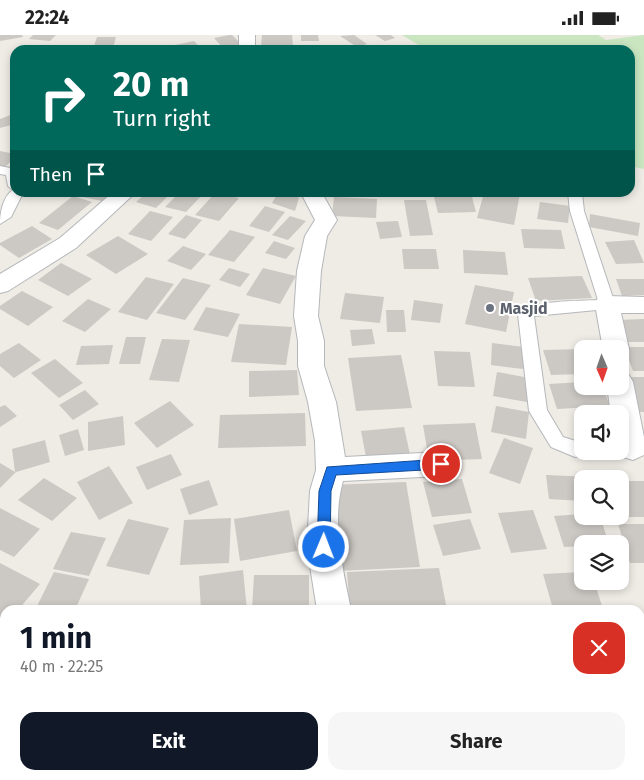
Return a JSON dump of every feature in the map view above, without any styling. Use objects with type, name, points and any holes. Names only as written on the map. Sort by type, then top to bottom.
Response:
[{"type":"street","points":[[0,285],[68,243],[120,197]]},
{"type":"street","points":[[313,197],[326,220],[316,236],[309,271],[306,316],[311,341],[311,366],[322,402],[331,470],[325,491],[324,547],[333,605]]},
{"type":"street","points":[[614,340],[607,303],[644,305]]},
{"type":"street","points":[[622,395],[632,451]]},
{"type":"street","points":[[331,470],[441,464]]},
{"type":"lane","points":[[0,220],[6,214],[14,197]]},
{"type":"lane","points":[[574,450],[557,442],[538,411],[526,314],[533,309],[607,303],[577,211],[575,197]]},
{"type":"green space","points":[[402,35],[598,35],[606,40],[644,35],[644,169],[635,167],[635,45],[419,45]]},
{"type":"building","points":[[0,35],[22,35],[23,37],[0,41]]},
{"type":"building","points":[[33,35],[56,35],[50,41],[29,39]]},
{"type":"building","points":[[232,35],[242,45],[220,45],[214,38]]},
{"type":"building","points":[[262,35],[292,35],[293,45],[261,45]]},
{"type":"building","points":[[301,35],[318,35],[319,41],[301,41]]},
{"type":"building","points":[[354,35],[367,44],[354,45],[340,36]]},
{"type":"building","points":[[375,35],[391,35],[395,38],[385,41]]},
{"type":"building","points":[[97,37],[116,37],[114,45],[94,45]]},
{"type":"building","points":[[194,41],[198,45],[175,45]]},
{"type":"building","points":[[10,115],[10,125],[0,128],[0,119]]},
{"type":"building","points":[[0,151],[10,153],[10,162],[4,168],[0,167]]},
{"type":"building","points":[[72,197],[92,202],[58,230],[39,223]]},
{"type":"building","points":[[83,197],[106,197],[102,201]]},
{"type":"building","points":[[142,197],[167,197],[156,208],[136,202]]},
{"type":"building","points":[[175,197],[200,197],[186,212],[165,207]]},
{"type":"building","points":[[211,197],[239,198],[219,221],[195,215]]},
{"type":"building","points":[[276,197],[299,198],[295,211],[272,203]]},
{"type":"building","points":[[334,197],[377,199],[376,218],[332,216]]},
{"type":"building","points":[[434,197],[472,197],[476,212],[438,213]]},
{"type":"building","points":[[483,197],[519,197],[514,225],[477,218]]},
{"type":"building","points":[[404,200],[426,200],[433,235],[410,236]]},
{"type":"building","points":[[540,202],[570,206],[568,223],[537,219]]},
{"type":"building","points":[[265,206],[285,212],[269,232],[249,226]]},
{"type":"building","points":[[150,211],[173,217],[151,241],[128,234]]},
{"type":"building","points":[[590,214],[640,223],[638,236],[589,227]]},
{"type":"building","points":[[186,215],[202,220],[185,239],[168,234]]},
{"type":"building","points":[[290,216],[306,221],[288,240],[272,235]]},
{"type":"building","points":[[398,221],[402,237],[380,239],[376,222]]},
{"type":"building","points":[[32,226],[52,239],[19,258],[0,245],[0,243]]},
{"type":"building","points":[[521,229],[561,230],[565,249],[524,248]]},
{"type":"building","points":[[230,230],[255,237],[234,262],[208,255]]},
{"type":"building","points":[[118,236],[148,254],[116,274],[86,255]]},
{"type":"building","points":[[634,240],[644,263],[616,264],[605,242]]},
{"type":"building","points":[[274,241],[295,248],[286,259],[265,253]]},
{"type":"building","points":[[183,246],[206,254],[191,270],[167,261]]},
{"type":"building","points":[[402,249],[436,249],[439,269],[404,269]]},
{"type":"building","points":[[463,250],[505,252],[508,275],[464,273]]},
{"type":"building","points":[[61,263],[92,279],[68,296],[38,280]]},
{"type":"building","points":[[229,268],[250,274],[240,287],[219,280]]},
{"type":"building","points":[[263,268],[296,276],[280,304],[246,295]]},
{"type":"building","points":[[582,276],[592,298],[536,301],[528,278]]},
{"type":"building","points":[[146,277],[174,284],[147,320],[118,312]]},
{"type":"building","points":[[183,278],[211,285],[185,320],[156,313]]},
{"type":"building","points":[[616,279],[644,279],[644,295],[622,296]]},
{"type":"building","name":"Masjid","points":[[475,285],[514,292],[506,332],[465,324]]},
{"type":"building","points":[[22,291],[53,307],[28,326],[0,309],[0,306]]},
{"type":"building","points":[[345,293],[384,297],[380,323],[340,319]]},
{"type":"building","points":[[88,299],[111,309],[85,332],[62,321]]},
{"type":"building","points":[[414,300],[443,304],[440,323],[411,320]]},
{"type":"building","points":[[206,307],[240,314],[228,337],[193,330]]},
{"type":"building","points":[[386,310],[404,310],[406,332],[387,332]]},
{"type":"building","points":[[644,319],[644,342],[629,342],[629,340],[625,340],[617,320]]},
{"type":"building","points":[[239,324],[292,327],[286,365],[231,362]]},
{"type":"building","points":[[372,329],[375,344],[352,346],[350,330]]},
{"type":"building","points":[[126,337],[146,337],[140,364],[119,364]]},
{"type":"building","points":[[162,339],[190,340],[179,382],[149,380]]},
{"type":"building","points":[[19,343],[41,360],[14,378],[0,366],[0,354]]},
{"type":"building","points":[[492,343],[524,347],[523,369],[491,365]]},
{"type":"building","points":[[113,345],[109,364],[76,365],[81,346]]},
{"type":"building","points":[[629,347],[644,347],[644,371],[633,371],[629,360]]},
{"type":"building","points":[[574,349],[574,374],[551,375],[543,350]]},
{"type":"building","points":[[434,351],[470,352],[475,387],[438,386]]},
{"type":"building","points":[[401,355],[412,408],[356,411],[348,358]]},
{"type":"building","points":[[55,359],[83,383],[59,398],[31,373]]},
{"type":"building","points":[[297,370],[299,395],[249,397],[249,371]]},
{"type":"building","points":[[497,372],[530,378],[527,402],[493,396]]},
{"type":"building","points":[[629,377],[644,377],[644,412],[632,412],[628,395]]},
{"type":"building","points":[[574,382],[574,395],[606,395],[610,405],[574,405],[574,408],[557,409],[549,384]]},
{"type":"building","points":[[85,390],[99,404],[73,420],[59,405]]},
{"type":"building","points":[[170,401],[194,425],[157,448],[134,423]]},
{"type":"building","points":[[5,405],[17,416],[0,427],[0,407]]},
{"type":"building","points":[[496,406],[529,412],[526,439],[491,432]]},
{"type":"building","points":[[305,413],[306,446],[218,448],[220,415]]},
{"type":"building","points":[[123,416],[125,445],[88,451],[88,422]]},
{"type":"building","points":[[475,423],[482,459],[429,461],[423,425]]},
{"type":"building","points":[[404,427],[411,459],[367,462],[361,431]]},
{"type":"building","points":[[78,429],[84,450],[65,456],[59,435]]},
{"type":"building","points":[[504,438],[533,448],[520,484],[489,473]]},
{"type":"building","points":[[45,440],[50,462],[16,472],[0,488],[0,463],[15,472],[12,449]]},
{"type":"building","points":[[171,454],[182,475],[147,490],[136,467]]},
{"type":"building","points":[[109,466],[133,503],[99,520],[77,482]]},
{"type":"building","points":[[546,475],[574,476],[574,501],[549,499]]},
{"type":"building","points":[[44,478],[77,498],[52,521],[18,500]]},
{"type":"building","points":[[462,479],[472,513],[432,517],[423,482]]},
{"type":"building","points":[[209,480],[218,505],[189,515],[180,489]]},
{"type":"building","points":[[629,481],[644,481],[644,517],[629,517]]},
{"type":"building","points":[[406,482],[420,567],[337,571],[330,485]]},
{"type":"building","points":[[0,508],[40,529],[14,557],[0,550]]},
{"type":"building","points":[[289,510],[297,551],[240,561],[234,519]]},
{"type":"building","points":[[533,510],[547,549],[511,553],[498,513]]},
{"type":"building","points":[[574,515],[574,525],[603,525],[606,535],[574,535],[574,546],[564,547],[554,516]]},
{"type":"building","points":[[231,518],[229,563],[180,565],[184,520]]},
{"type":"building","points":[[128,519],[169,528],[149,575],[106,566]]},
{"type":"building","points":[[470,519],[481,549],[443,556],[433,525]]},
{"type":"building","points":[[644,524],[644,563],[630,563],[629,535],[621,535],[618,525]]},
{"type":"building","points":[[71,532],[106,538],[89,576],[53,569]]},
{"type":"building","points":[[0,563],[40,584],[22,605],[0,605]]},
{"type":"building","points":[[439,568],[446,605],[350,605],[347,572]]},
{"type":"building","points":[[243,570],[246,605],[201,605],[199,576]]},
{"type":"building","points":[[54,572],[89,579],[77,605],[38,605]]},
{"type":"building","points":[[574,572],[574,590],[597,590],[602,605],[552,605],[543,574]]},
{"type":"building","points":[[254,575],[309,575],[309,605],[252,605]]},
{"type":"place","name":"Masjid","points":[[490,308]]},
{"type":"route","points":[[324,547],[325,491],[331,470],[441,464]]}]
